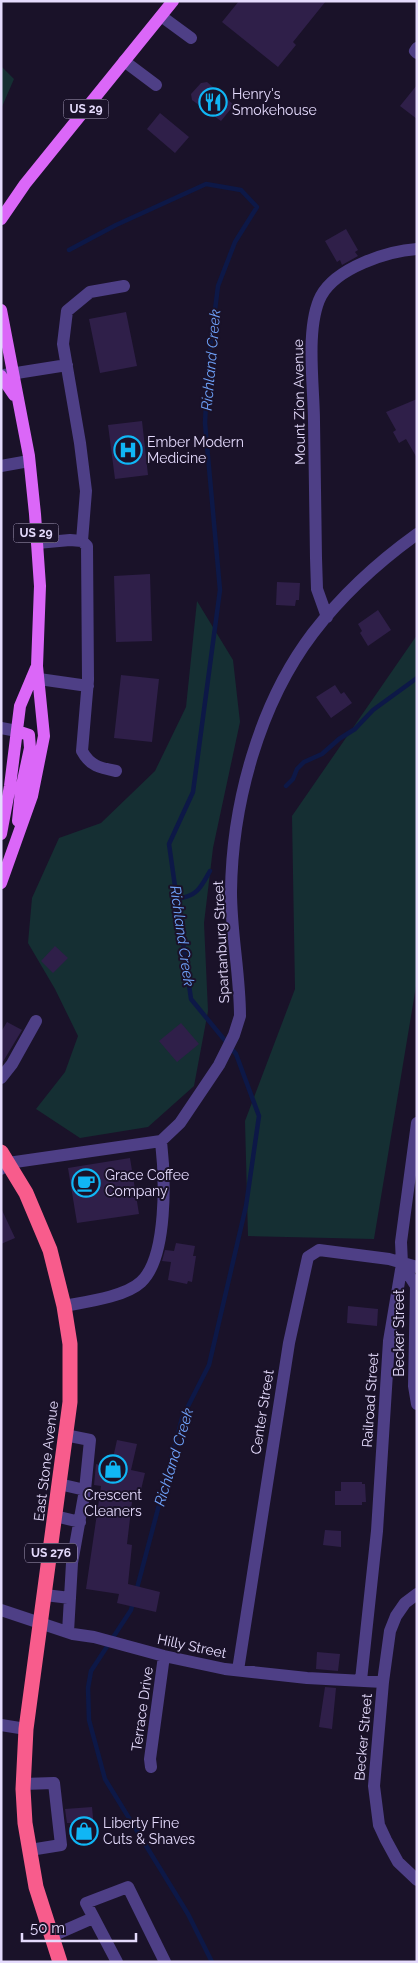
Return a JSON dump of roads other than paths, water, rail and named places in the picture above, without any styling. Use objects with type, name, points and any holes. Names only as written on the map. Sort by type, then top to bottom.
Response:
[{"type":"highway","name":"East Stone Avenue","points":[[4,1161],[26,1193],[50,1250],[64,1306],[70,1344],[71,1379],[45,1595],[26,1729],[23,1784],[25,1822],[36,1887],[60,1962]]},
{"type":"main road","name":"US 29","points":[[1,218],[25,184],[173,1]]},
{"type":"main road","name":"US 29","points":[[1,310],[5,375],[18,401],[29,461],[40,586],[36,674],[44,736],[32,796],[1,883]]},
{"type":"main road","name":"US 29","points":[[1,834],[10,786],[20,706],[36,674]]},
{"type":"main road","points":[[16,841],[22,790],[30,748],[29,735],[17,731]]},
{"type":"street","points":[[161,16],[190,38]]},
{"type":"street","points":[[417,48],[414,51],[417,53]]},
{"type":"street","points":[[124,61],[156,85]]},
{"type":"street","name":"Mount Zion Avenue","points":[[327,617],[317,589],[312,361],[313,326],[316,311],[321,297],[329,286],[353,268],[377,257],[417,249]]},
{"type":"street","points":[[116,771],[95,767],[87,761],[82,751],[88,686],[88,555],[86,546],[82,541],[86,491],[63,344],[67,311],[90,292],[124,286]]},
{"type":"street","points":[[5,375],[66,365]]},
{"type":"street","points":[[1,466],[29,461]]},
{"type":"street","name":"Spartanburg Street","points":[[161,1141],[180,1123],[218,1065],[234,1035],[240,1016],[231,894],[232,877],[238,814],[244,785],[262,728],[292,665],[313,633],[346,595],[386,557],[417,534]]},
{"type":"street","points":[[37,543],[70,540],[82,541]]},
{"type":"street","points":[[36,674],[88,686]]},
{"type":"street","points":[[1,728],[17,731]]},
{"type":"street","points":[[1,1078],[36,1021]]},
{"type":"street","name":"Railroad Street","points":[[361,1680],[377,1531],[389,1341],[402,1264],[401,1242],[417,1123]]},
{"type":"street","points":[[4,1161],[161,1141],[164,1163],[163,1204],[155,1259],[151,1270],[139,1284],[111,1297],[64,1306]]},
{"type":"street","name":"Center Street","points":[[238,1670],[289,1343],[308,1257],[319,1250],[389,1259],[417,1267]]},
{"type":"street","name":"Becker Street","points":[[402,1264],[416,1286],[414,1386],[417,1404]]},
{"type":"street","points":[[65,1435],[90,1440],[86,1490],[72,1563],[68,1632]]},
{"type":"street","points":[[59,1484],[86,1490]]},
{"type":"street","points":[[55,1516],[80,1522]]},
{"type":"street","name":"Becker Street","points":[[417,1594],[405,1603],[396,1616],[390,1631],[383,1682],[374,1786],[379,1825],[398,1862],[417,1880]]},
{"type":"street","points":[[45,1595],[70,1598]]},
{"type":"street","name":"Hilly Street","points":[[1,1610],[68,1632],[164,1656],[238,1670],[307,1678],[383,1682]]},
{"type":"street","name":"Terrace Drive","points":[[151,1767],[150,1759],[164,1656]]},
{"type":"street","points":[[1,1725],[26,1729]]},
{"type":"street","points":[[23,1784],[54,1784],[61,1845],[30,1850]]},
{"type":"street","points":[[117,1962],[86,1903],[128,1887],[165,1962]]},
{"type":"street","points":[[52,1936],[93,1918]]},
{"type":"waterway","name":"Richland Creek","points":[[69,250],[116,225],[206,184],[241,190],[257,207],[235,242],[218,286],[208,366],[205,423],[220,590],[193,792],[169,844],[191,999],[236,1054],[259,1116],[246,1206],[209,1365],[182,1418],[136,1592]]},
{"type":"waterway","points":[[286,786],[304,762],[322,754],[339,739],[355,729],[373,710],[417,678]]},
{"type":"waterway","points":[[177,899],[194,894],[210,871]]},
{"type":"waterway","name":"Richland Creek","points":[[133,1602],[131,1610],[91,1671],[88,1688],[89,1720],[105,1779],[188,1914],[212,1962]]},
{"type":"place","name":"Henry's Smokehouse","points":[[213,102]]},
{"type":"place","name":"Ember Modern Medicine","points":[[128,450]]},
{"type":"place","name":"Grace Coffee Company","points":[[86,1183]]},
{"type":"place","name":"Crescent Cleaners","points":[[113,1469]]},
{"type":"place","name":"Liberty Fine Cuts & Shaves","points":[[84,1831]]}]
